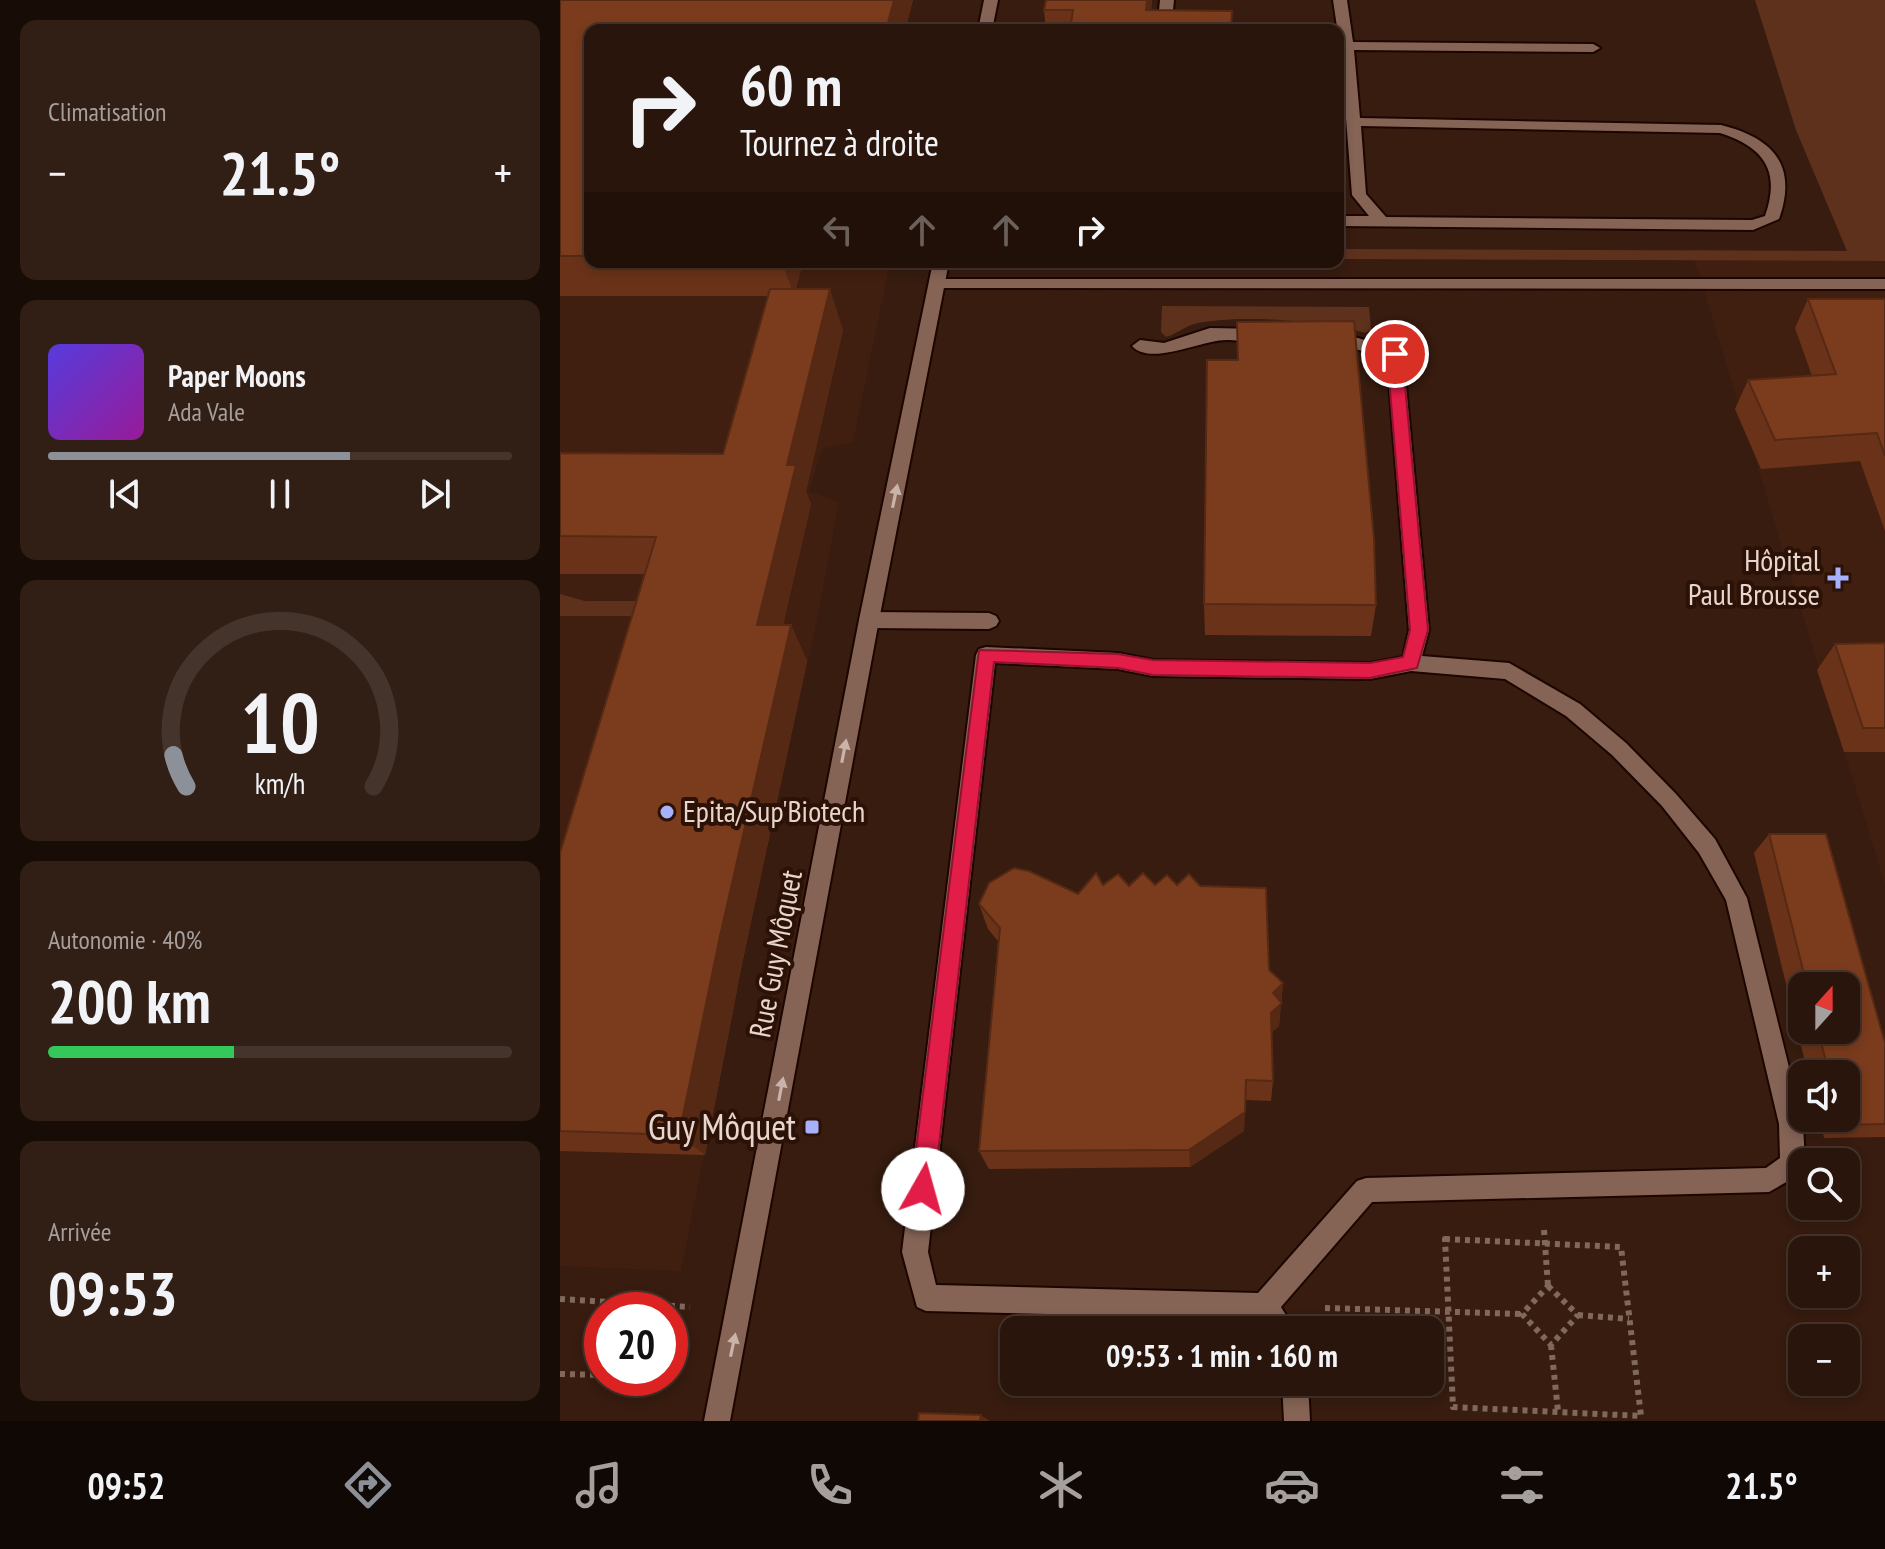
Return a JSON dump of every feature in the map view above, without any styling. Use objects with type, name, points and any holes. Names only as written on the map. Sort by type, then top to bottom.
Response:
[{"type":"street","points":[[986,24],[991,0]]},
{"type":"street","points":[[1165,24],[1167,0]]},
{"type":"street","points":[[1340,0],[1344,24]]},
{"type":"street","points":[[1344,26],[1359,195],[1381,221]]},
{"type":"street","points":[[1347,46],[1593,48]]},
{"type":"street","points":[[1344,221],[1753,225],[1771,219],[1781,197],[1778,176],[1763,145],[1742,134],[1721,129],[1353,122]]},
{"type":"street","name":"Rue Guy Môquet","points":[[717,1421],[869,620],[940,268]]},
{"type":"street","points":[[937,284],[1885,284]]},
{"type":"street","points":[[1140,346],[1165,349],[1210,334],[1282,335]]},
{"type":"street","points":[[1311,335],[1359,342],[1395,354],[1419,630],[1411,663]]},
{"type":"street","points":[[869,620],[989,621]]},
{"type":"street","points":[[986,655],[1118,661],[1153,668],[1370,671],[1411,663],[1509,671],[1573,710],[1619,749],[1669,800],[1707,846],[1736,898],[1791,1124],[1793,1164],[1769,1180],[1366,1190],[1264,1306],[926,1298],[915,1252],[986,655]]},
{"type":"street","points":[[1264,1306],[1272,1316]]},
{"type":"street","points":[[1296,1396],[1297,1421]]},
{"type":"path","points":[[1445,1239],[1621,1247],[1629,1319],[1641,1416],[1453,1407],[1445,1239]]},
{"type":"path","points":[[1522,1314],[1548,1286],[1578,1315],[1629,1319]]},
{"type":"path","points":[[560,1299],[690,1306],[686,1325],[736,1327]]},
{"type":"path","points":[[1264,1306],[1522,1314],[1551,1345],[1558,1411]]},
{"type":"path","points":[[1551,1345],[1578,1315]]},
{"type":"path","points":[[560,1374],[584,1375]]},
{"type":"shaded area","points":[[1755,0],[1885,0],[1885,261],[1344,259],[1344,249],[1847,251],[1796,130]]},
{"type":"shaded area","name":"Hôpital Paul Brousse","points":[[1690,249],[1885,251],[1885,885],[1698,271]]},
{"type":"shaded area","name":"Epita/Sup'Biotech","points":[[560,252],[584,260],[584,268],[889,268],[853,442],[822,449],[809,491],[839,502],[681,1271],[560,1266]]},
{"type":"shaded area","points":[[1162,306],[1369,307],[1371,330],[1365,333],[1304,322],[1232,319],[1194,324],[1166,337],[1161,332]]},
{"type":"shaded area","points":[[560,594],[585,601],[707,601],[698,616],[560,616]]},
{"type":"building","points":[[560,0],[894,0],[888,24],[584,24],[584,256],[560,256]]},
{"type":"building","points":[[1046,0],[1147,0],[1146,10],[1232,11],[1231,24],[1071,24],[1073,10],[1044,10]]},
{"type":"building","points":[[770,289],[830,289],[787,465],[796,465],[757,625],[791,625],[720,936],[679,1135],[560,1131],[560,853],[656,537],[560,536],[560,453],[723,454]]},
{"type":"building","points":[[1808,299],[1885,299],[1885,456],[1877,433],[1775,440],[1748,380],[1836,374]]},
{"type":"building","points":[[1354,321],[1374,539],[1376,605],[1204,604],[1207,360],[1238,360],[1237,322]]},
{"type":"building","points":[[1885,643],[1885,728],[1863,728],[1835,644]]},
{"type":"building","points":[[1769,834],[1826,834],[1885,1043],[1885,1124],[1860,1125],[1860,1060],[1826,1060],[1822,1044],[1860,1044],[1860,972],[1804,972]]},
{"type":"building","points":[[1014,868],[1029,871],[1078,894],[1096,873],[1103,885],[1118,874],[1129,886],[1143,873],[1155,885],[1167,875],[1177,885],[1189,874],[1200,886],[1266,888],[1269,970],[1283,983],[1273,993],[1282,1003],[1271,1013],[1273,1081],[1246,1080],[1245,1112],[1189,1150],[979,1151],[1000,928],[979,904],[989,883]]},
{"type":"building","points":[[919,1413],[981,1415],[980,1421],[918,1421]]},
{"type":"place","name":"Hôpital Paul Brousse","points":[[1838,578]]},
{"type":"place","name":"Epita/Sup'Biotech","points":[[667,812]]},
{"type":"place","name":"Guy Môquet","points":[[812,1127]]},
{"type":"route","points":[[923,1189],[986,655],[1118,661],[1153,668],[1370,671],[1411,663],[1419,630],[1395,354]]}]
